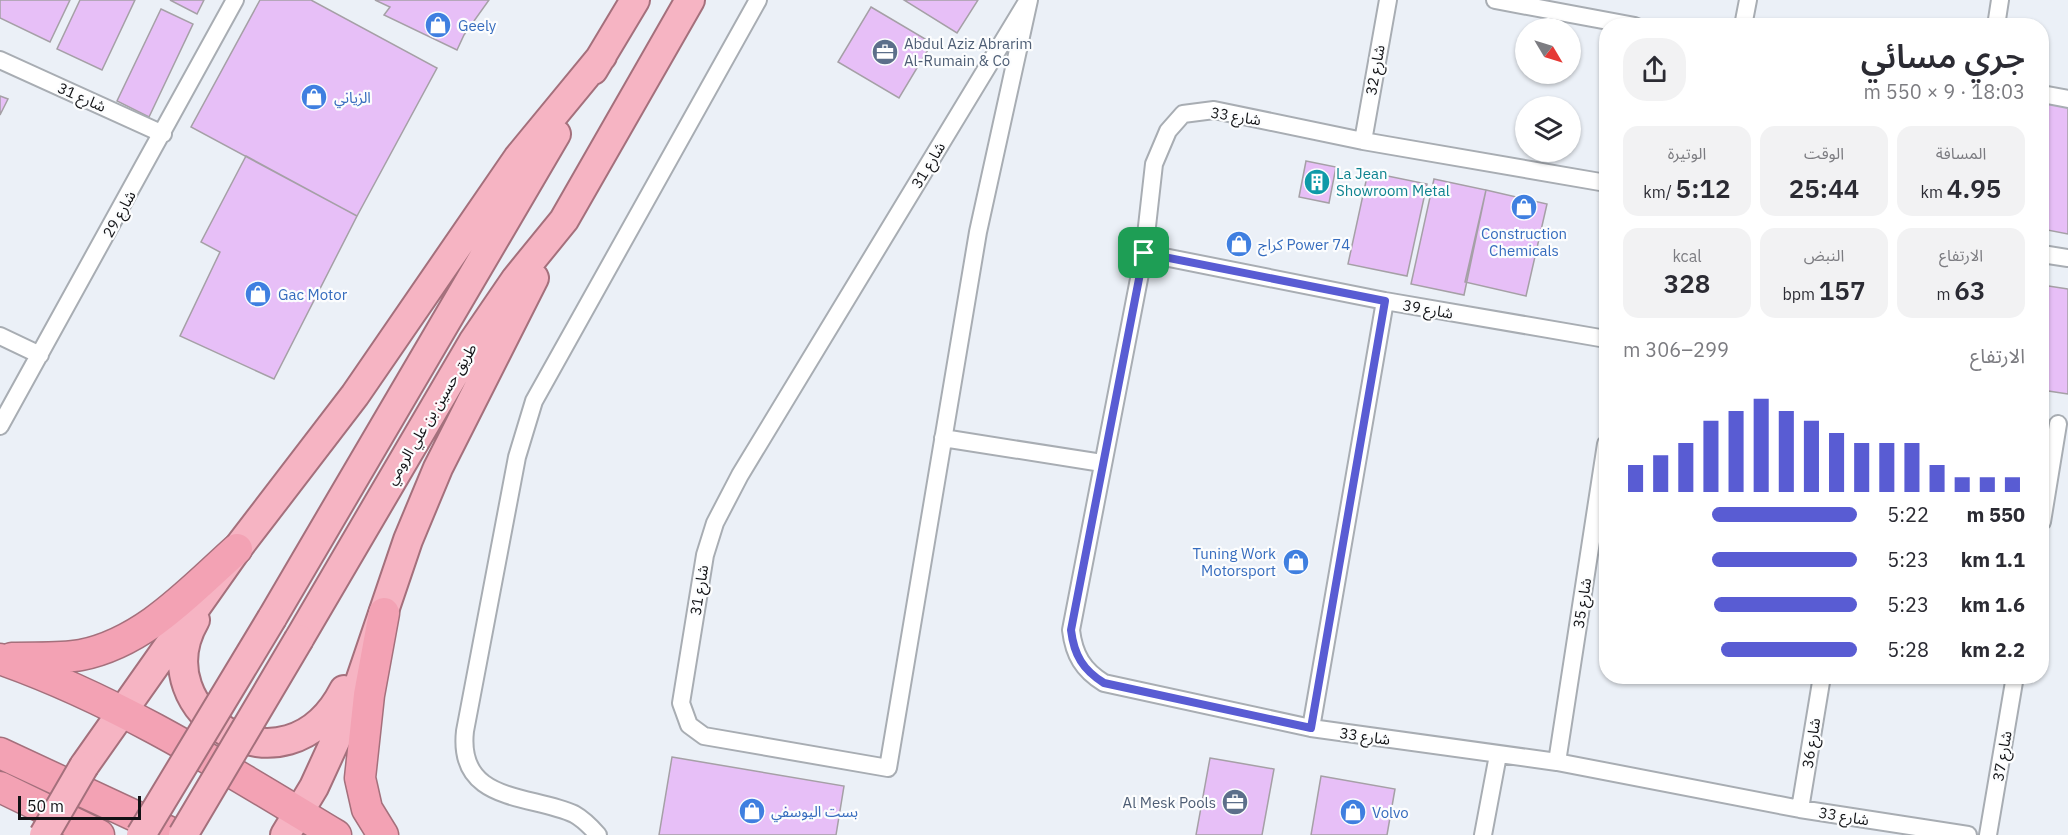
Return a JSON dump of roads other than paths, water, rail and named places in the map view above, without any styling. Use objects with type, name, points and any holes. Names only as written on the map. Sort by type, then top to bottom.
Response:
[{"type":"highway","points":[[141,835],[272,618],[635,0]]},
{"type":"highway","name":"طريق حسين بن علي الرومي","points":[[183,835],[473,342],[516,279],[564,220],[690,0]]},
{"type":"highway","points":[[44,835],[84,766],[237,549],[355,395],[518,158],[602,56]]},
{"type":"highway","points":[[292,824],[314,787],[344,723],[408,540],[438,468],[564,220]]},
{"type":"highway","points":[[237,549],[192,626],[184,665],[190,690],[199,707],[212,722],[234,736],[272,743],[297,737],[320,724],[337,704],[384,613]]},
{"type":"highway","points":[[0,659],[78,656],[124,641],[162,616],[237,549]]},
{"type":"highway","points":[[382,835],[368,809],[360,777],[369,695],[384,613]]},
{"type":"highway","points":[[0,659],[72,687],[244,777],[292,824],[336,835]]},
{"type":"highway","points":[[0,753],[176,835]]},
{"type":"highway","points":[[0,787],[99,835]]},
{"type":"street","name":"شارع 29","points":[[0,426],[235,0]]},
{"type":"street","points":[[598,835],[573,814],[513,798],[491,788],[475,775],[464,750],[465,731],[517,457],[527,420],[543,383],[758,0]]},
{"type":"street","name":"شارع 31","points":[[1028,0],[978,232],[888,768],[712,739],[695,731],[684,716],[681,697],[705,555],[722,506],[1028,0]]},
{"type":"street","name":"32 شارع","points":[[1363,141],[1388,0]]},
{"type":"street","points":[[1498,0],[1599,19]]},
{"type":"street","points":[[1745,18],[1748,0]]},
{"type":"street","points":[[1997,18],[2000,0]]},
{"type":"street","name":"شارع 31","points":[[0,60],[163,134]]},
{"type":"street","points":[[2049,95],[2068,99]]},
{"type":"street","name":"شارع 33","points":[[1599,182],[1363,141],[1214,110],[1183,114],[1168,131],[1154,164],[1144,253],[1071,630],[1073,646],[1079,662],[1090,675],[1104,683],[1311,728],[1557,762],[1800,809],[1968,835]]},
{"type":"street","name":"شارع 39","points":[[1144,253],[1385,301],[1599,338]]},
{"type":"street","points":[[2049,255],[2068,258]]},
{"type":"street","points":[[1311,728],[1385,301]]},
{"type":"street","points":[[0,336],[40,355]]},
{"type":"street","points":[[2049,472],[2056,423]]},
{"type":"street","points":[[943,438],[1102,463]]},
{"type":"street","name":"شارع 35","points":[[1557,762],[1599,489]]},
{"type":"street","name":"شارع 36","points":[[1800,809],[1821,684]]},
{"type":"street","name":"شارع 37","points":[[1988,835],[2014,684]]},
{"type":"street","points":[[1483,835],[1498,755]]},
{"type":"place","name":"Geely","points":[[438,25]]},
{"type":"place","name":"Abdul Aziz Abrarim Al-Rumain & Co","points":[[885,52]]},
{"type":"place","name":"الزياني","points":[[314,97]]},
{"type":"place","name":"La Jean Showroom Metal","points":[[1317,182]]},
{"type":"place","name":"Construction Chemicals","points":[[1524,207]]},
{"type":"place","name":"كراج Power 74","points":[[1239,244]]},
{"type":"place","name":"Gac Motor","points":[[258,294]]},
{"type":"place","name":"Tuning Work Motorsport","points":[[1296,562]]},
{"type":"place","name":"Al Mesk Pools","points":[[1235,802]]},
{"type":"place","name":"بست اليوسفي","points":[[752,811]]},
{"type":"place","name":"Volvo","points":[[1353,812]]}]
